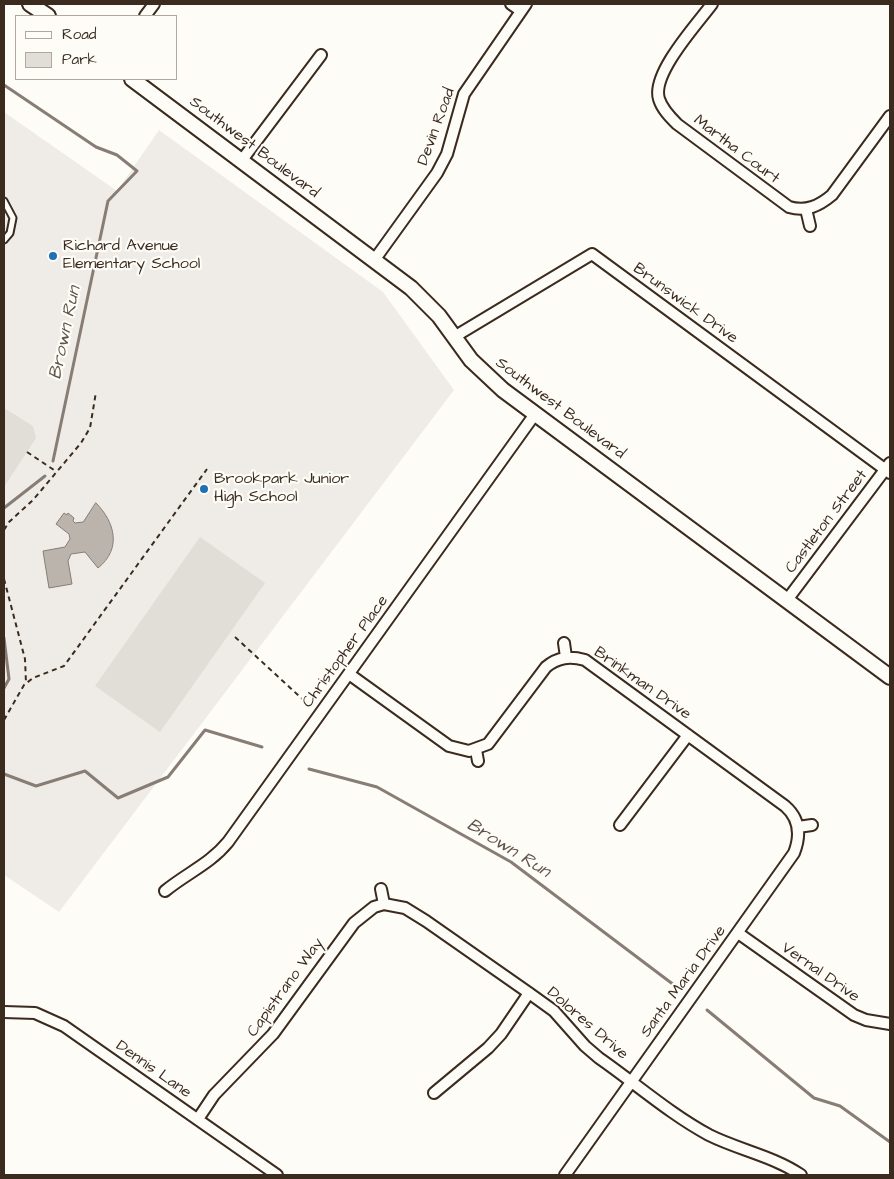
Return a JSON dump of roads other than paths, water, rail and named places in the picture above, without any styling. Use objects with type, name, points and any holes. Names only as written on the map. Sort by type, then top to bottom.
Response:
[{"type":"street","points":[[30,4],[46,15]]},
{"type":"street","points":[[146,15],[154,4]]},
{"type":"street","points":[[512,4],[523,7]]},
{"type":"street","name":"Martha Court","points":[[712,4],[665,68],[659,83],[658,98],[665,112],[677,124],[759,186],[789,207],[806,209]]},
{"type":"street","name":"Devin Road","points":[[375,259],[437,173],[446,154],[464,94],[523,7]]},
{"type":"street","points":[[242,160],[321,55]]},
{"type":"street","name":"Southwest Boulevard","points":[[133,80],[375,259],[426,300],[485,375],[890,677]]},
{"type":"street","points":[[810,226],[806,209],[821,205],[832,195],[890,116]]},
{"type":"street","name":"Brunswick Drive","points":[[454,337],[592,254],[889,468]]},
{"type":"street","name":"Christopher Place","points":[[165,891],[182,877],[212,860],[220,852],[535,414]]},
{"type":"street","name":"Castleton Street","points":[[787,600],[889,468]]},
{"type":"street","points":[[564,643],[566,657]]},
{"type":"street","name":"Brinkman Drive","points":[[476,750],[488,744],[546,667],[566,657],[585,660],[785,806],[794,815],[798,827]]},
{"type":"street","points":[[349,674],[449,746],[462,751],[476,750],[478,761]]},
{"type":"street","points":[[620,825],[688,735]]},
{"type":"street","points":[[798,827],[812,825]]},
{"type":"street","name":"Santa Maria Drive","points":[[565,1175],[794,853],[799,840],[798,827]]},
{"type":"street","points":[[381,889],[384,904]]},
{"type":"street","name":"Dolores Drive","points":[[384,904],[406,908],[529,993],[554,1011],[585,1046],[632,1082],[708,1134],[779,1163],[801,1175]]},
{"type":"street","name":"Capistrano Way","points":[[198,1119],[214,1095],[273,1034],[354,923],[374,907],[384,904]]},
{"type":"street","name":"Vernal Drive","points":[[738,934],[854,1015],[866,1020],[890,1024]]},
{"type":"street","points":[[434,1093],[488,1048],[501,1034],[529,993]]},
{"type":"street","name":"Dennis Lane","points":[[4,1012],[35,1013],[64,1026],[277,1175]]},
{"type":"lane","points":[[4,201],[14,218],[13,226],[4,240]]},
{"type":"waterway","name":"Brown Run","points":[[4,85],[96,147],[117,155],[137,171],[108,201],[53,461]]},
{"type":"waterway","name":"Brown Run","points":[[4,508],[45,476]]},
{"type":"waterway","name":"Brown Run","points":[[4,638],[9,679],[4,688]]},
{"type":"waterway","name":"Brown Run","points":[[4,774],[36,786],[85,771],[118,798],[168,777],[205,730],[262,747]]},
{"type":"waterway","name":"Brown Run","points":[[309,769],[377,787],[511,862],[674,985]]},
{"type":"waterway","name":"Brown Run","points":[[707,1010],[814,1098],[840,1106],[890,1142]]},
{"type":"place","name":"Richard Avenue Elementary School","points":[[53,256]]},
{"type":"place","name":"Brookpark Junior High School","points":[[204,489]]}]
